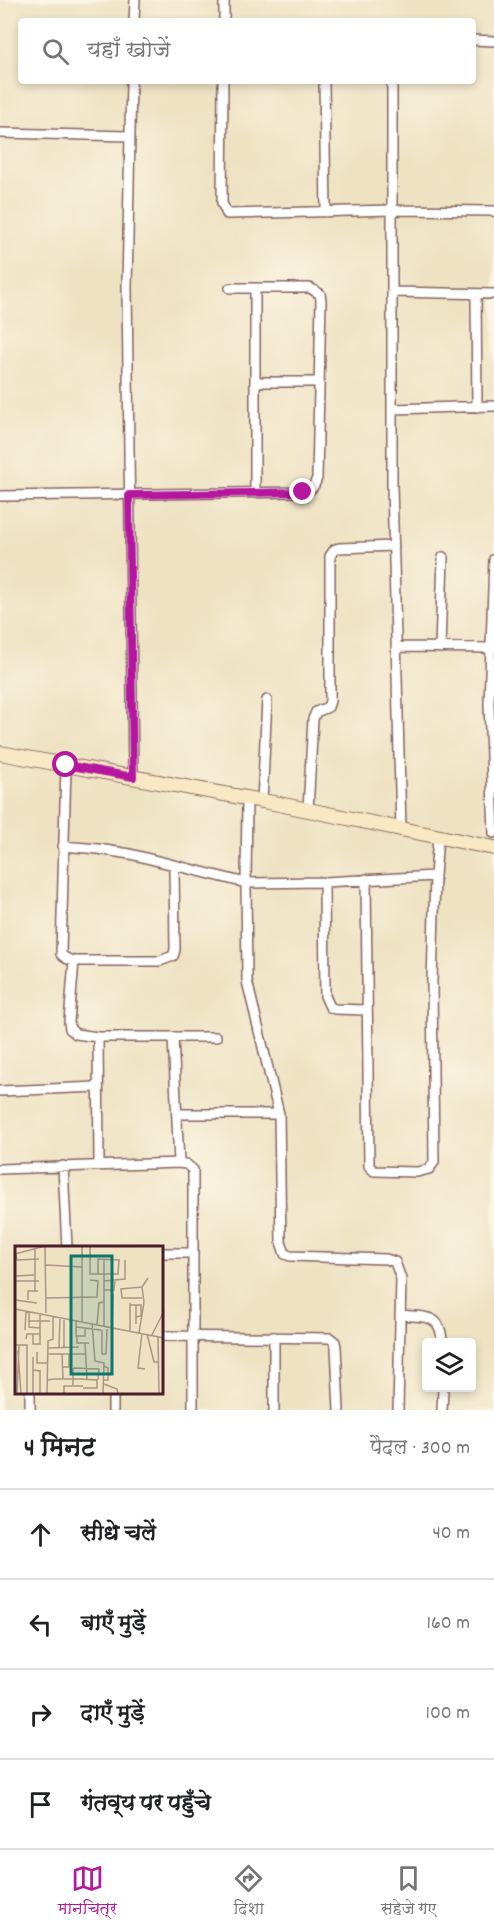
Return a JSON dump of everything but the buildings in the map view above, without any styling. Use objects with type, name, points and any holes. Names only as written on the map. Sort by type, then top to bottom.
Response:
[{"type":"street","points":[[134,18],[135,0]]},
{"type":"street","points":[[224,0],[224,18]]},
{"type":"street","points":[[476,40],[494,41]]},
{"type":"street","points":[[131,84],[127,288],[133,777]]},
{"type":"street","points":[[223,84],[222,203],[227,213],[494,211]]},
{"type":"street","points":[[324,84],[326,212]]},
{"type":"street","points":[[392,84],[392,409],[401,829]]},
{"type":"street","points":[[0,133],[129,136]]},
{"type":"street","points":[[0,495],[255,493],[310,490],[317,478],[320,294],[310,288],[230,288]]},
{"type":"street","points":[[255,288],[255,493]]},
{"type":"street","points":[[393,292],[494,294]]},
{"type":"street","points":[[476,294],[477,407]]},
{"type":"street","points":[[255,382],[319,382]]},
{"type":"street","points":[[392,409],[494,406]]},
{"type":"street","points":[[308,810],[313,719],[316,712],[328,707],[330,701],[330,555],[339,548],[394,546]]},
{"type":"street","points":[[440,648],[443,557]]},
{"type":"street","points":[[494,559],[489,704],[494,833]]},
{"type":"street","points":[[396,647],[492,648]]},
{"type":"street","points":[[262,801],[267,700]]},
{"type":"street","points":[[0,753],[262,801],[494,848]]},
{"type":"street","points":[[66,765],[61,954],[66,959],[75,961],[160,961],[172,956],[175,950],[174,866]]},
{"type":"street","points":[[247,799],[247,981],[279,1114],[281,1242],[285,1254],[297,1258],[386,1259],[395,1262],[401,1279],[398,1410]]},
{"type":"street","points":[[366,879],[369,1166],[374,1171],[426,1171],[434,1162],[432,982],[438,837]]},
{"type":"street","points":[[63,846],[114,851],[246,883],[324,882],[435,876]]},
{"type":"street","points":[[324,882],[325,996],[330,1007],[335,1009],[366,1010]]},
{"type":"street","points":[[75,961],[70,1029],[76,1034],[98,1037],[216,1037]]},
{"type":"street","points":[[98,1037],[99,1165]]},
{"type":"street","points":[[173,1037],[179,1163]]},
{"type":"street","points":[[0,1090],[98,1087]]},
{"type":"street","points":[[177,1114],[279,1114]]},
{"type":"street","points":[[0,1168],[179,1163],[186,1164],[194,1170],[192,1253],[194,1410]]},
{"type":"street","points":[[63,1166],[67,1246]]},
{"type":"street","points":[[164,1253],[192,1253]]},
{"type":"street","points":[[400,1315],[434,1319],[440,1326],[442,1338]]},
{"type":"street","points":[[164,1336],[326,1338],[334,1342],[339,1410]]},
{"type":"street","points":[[274,1337],[274,1410]]},
{"type":"street","points":[[442,1410],[443,1392]]},
{"type":"route","points":[[66,765],[133,777],[129,495],[303,492]]}]
